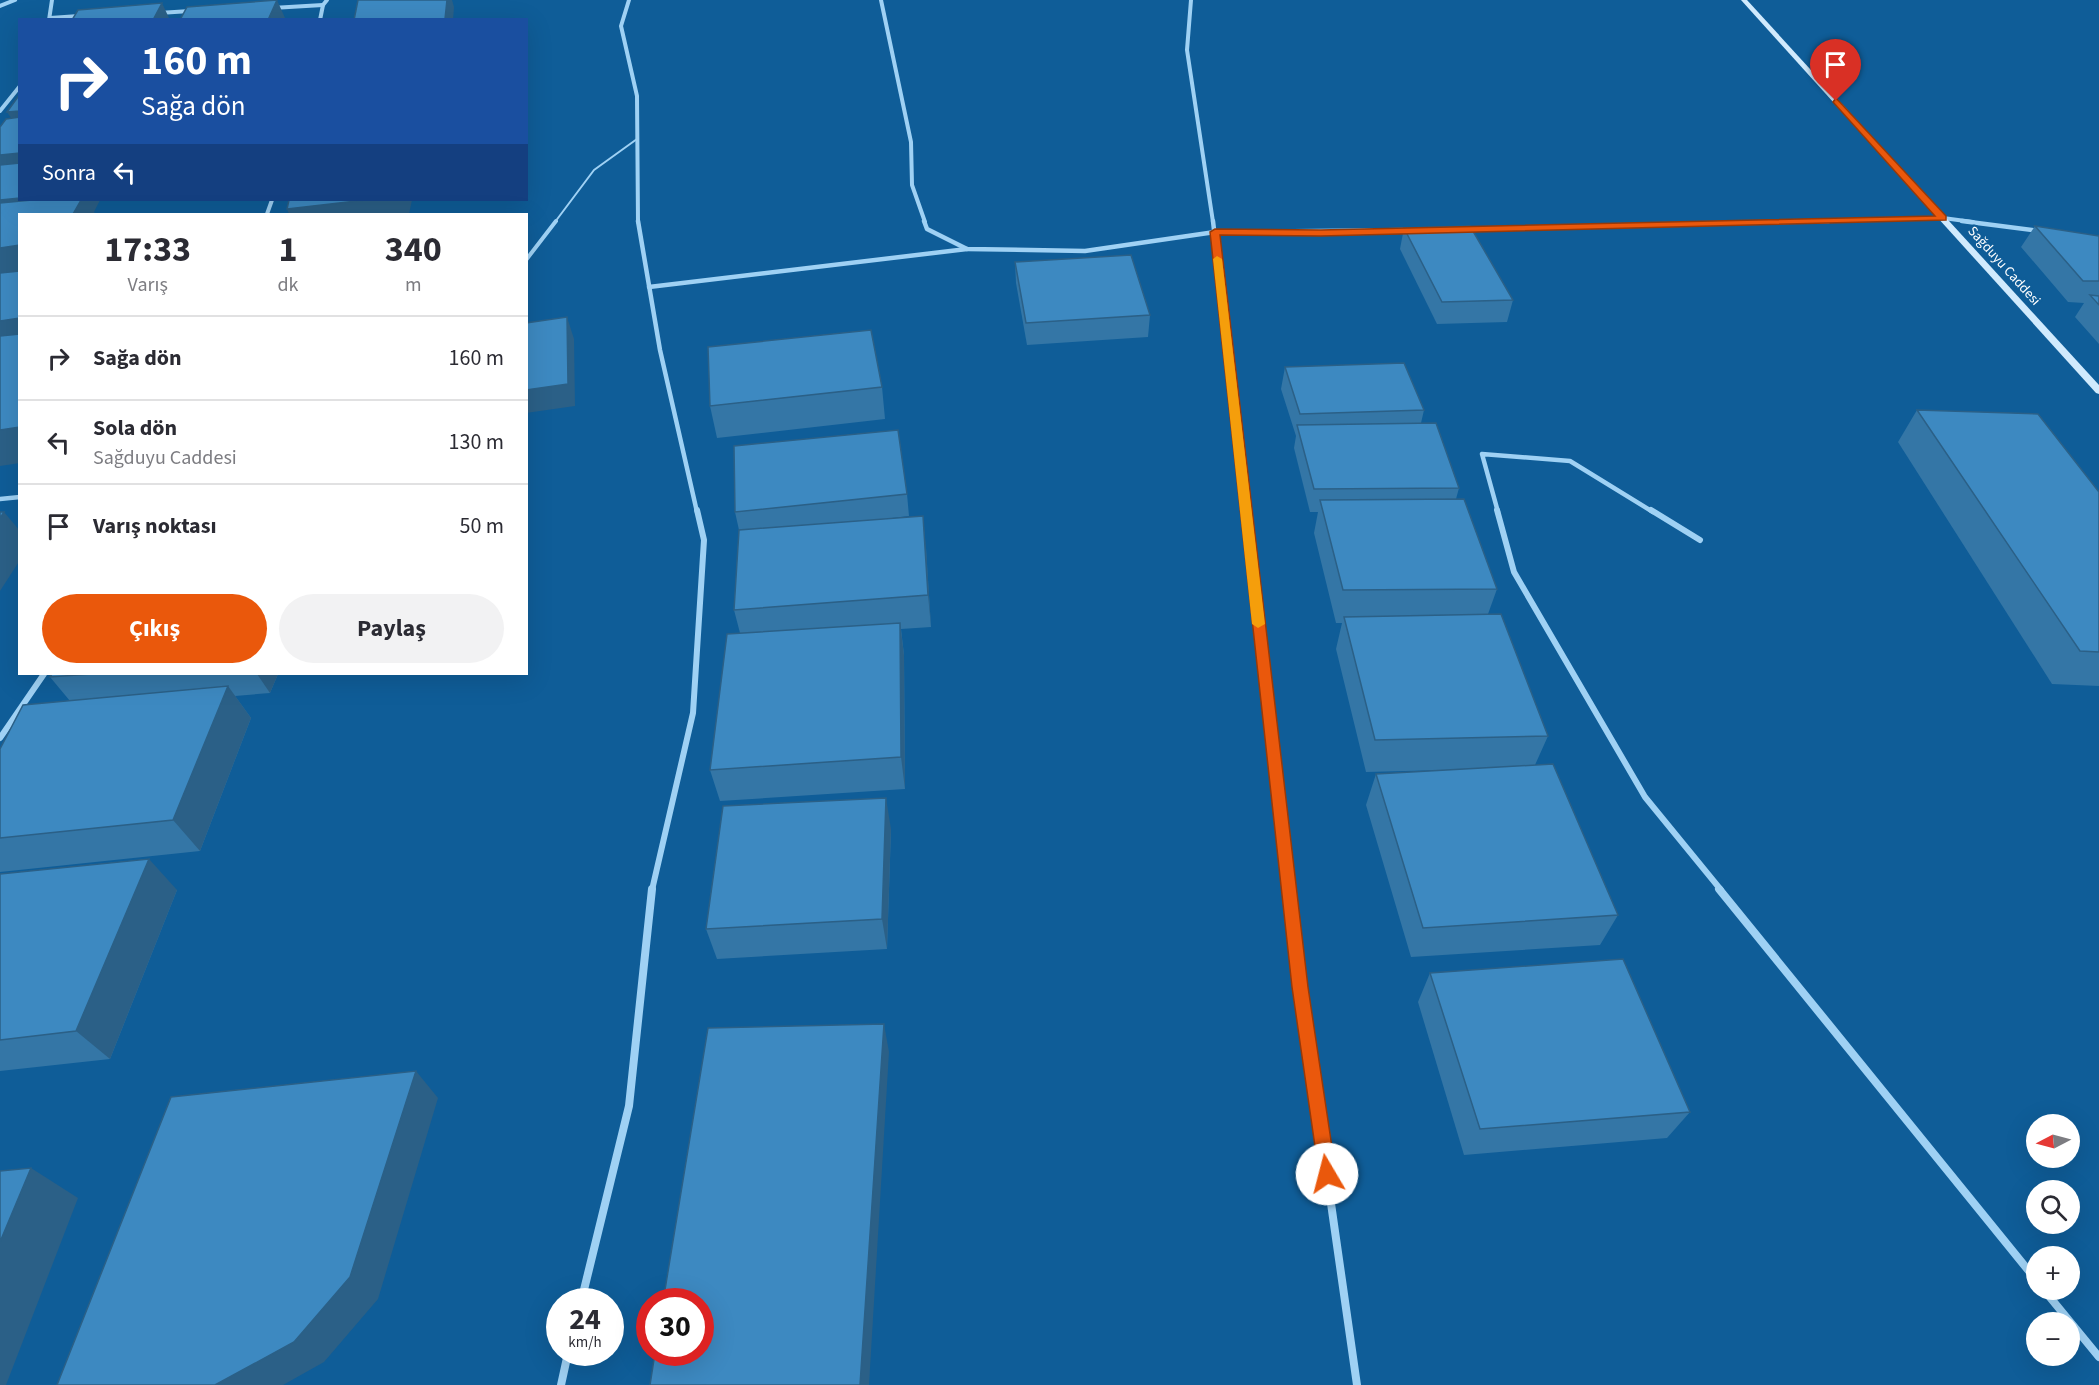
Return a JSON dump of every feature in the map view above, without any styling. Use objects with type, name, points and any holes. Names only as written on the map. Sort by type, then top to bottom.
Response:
[{"type":"street","points":[[0,6],[15,0]]},
{"type":"street","points":[[49,18],[52,0]]},
{"type":"street","points":[[320,18],[323,5],[327,0]]},
{"type":"street","points":[[584,1288],[629,1106],[652,888],[693,713],[704,540],[660,350],[638,228],[637,96],[621,26],[629,0]]},
{"type":"street","points":[[881,0],[911,142],[912,185],[927,229],[967,249]]},
{"type":"street","points":[[1191,0],[1187,50],[1215,232],[1300,987],[1357,1385]]},
{"type":"street","name":"Sağduyu Caddesi","points":[[1744,0],[2099,391]]},
{"type":"street","points":[[263,8],[323,5]]},
{"type":"street","points":[[157,13],[192,11]]},
{"type":"street","points":[[61,18],[85,16]]},
{"type":"street","points":[[0,111],[18,88]]},
{"type":"street","points":[[1453,230],[1943,218],[2051,233]]},
{"type":"street","points":[[649,286],[967,249],[1085,251],[1215,232],[1417,230]]},
{"type":"street","points":[[1700,540],[1570,461],[1482,454],[1515,572],[1645,797],[2026,1267]]},
{"type":"street","points":[[0,499],[18,497]]},
{"type":"street","points":[[0,738],[43,675]]},
{"type":"street","points":[[2052,1300],[2099,1357]]},
{"type":"street","points":[[561,1385],[565,1366]]},
{"type":"lane","points":[[528,257],[594,171],[637,139]]},
{"type":"building","points":[[277,0],[269,18],[181,18],[187,7]]},
{"type":"building","points":[[358,0],[447,0],[445,18],[354,18]]},
{"type":"building","points":[[162,3],[154,18],[73,18],[78,10]]},
{"type":"building","points":[[18,97],[18,111],[7,112]]},
{"type":"building","points":[[18,117],[18,153],[0,155],[0,127],[6,119]]},
{"type":"building","points":[[18,163],[18,198],[0,200],[0,165]]},
{"type":"building","points":[[80,201],[74,213],[18,213],[18,245],[0,248],[0,203]]},
{"type":"building","points":[[289,201],[356,201],[287,209]]},
{"type":"building","points":[[1470,226],[1513,300],[1442,302],[1404,228]]},
{"type":"building","points":[[2035,226],[2099,236],[2099,281],[2083,281]]},
{"type":"building","points":[[1131,255],[1150,315],[1026,323],[1015,262]]},
{"type":"building","points":[[18,271],[18,318],[0,321],[0,273]]},
{"type":"building","points":[[2090,295],[2099,296],[2099,305]]},
{"type":"building","points":[[567,317],[568,384],[528,390],[528,323]]},
{"type":"building","points":[[871,330],[882,387],[710,406],[708,347]]},
{"type":"building","points":[[18,334],[18,427],[0,430],[0,336]]},
{"type":"building","points":[[1404,363],[1424,410],[1300,414],[1285,367]]},
{"type":"building","points":[[1917,410],[2038,414],[2099,492],[2099,652],[2080,651]]},
{"type":"building","points":[[1436,423],[1459,488],[1314,489],[1297,425]]},
{"type":"building","points":[[898,430],[907,494],[735,512],[734,446]]},
{"type":"building","points":[[1464,499],[1497,589],[1343,590],[1320,500]]},
{"type":"building","points":[[923,516],[928,595],[734,610],[739,530]]},
{"type":"building","points":[[1501,614],[1548,736],[1375,740],[1344,617]]},
{"type":"building","points":[[900,623],[901,757],[710,770],[727,634]]},
{"type":"building","points":[[51,675],[78,675],[50,677]]},
{"type":"building","points":[[228,686],[173,820],[0,838],[0,749],[23,705]]},
{"type":"building","points":[[1553,764],[1618,915],[1423,928],[1376,774]]},
{"type":"building","points":[[886,798],[882,919],[706,929],[723,806]]},
{"type":"building","points":[[149,859],[76,1031],[0,1040],[0,874]]},
{"type":"building","points":[[1623,959],[1690,1112],[1480,1129],[1430,973]]},
{"type":"building","points":[[884,1024],[860,1385],[650,1385],[653,1366],[714,1366],[714,1288],[665,1288],[708,1028]]},
{"type":"building","points":[[416,1071],[350,1277],[294,1342],[215,1385],[57,1385],[171,1097]]},
{"type":"building","points":[[31,1168],[0,1242],[0,1171]]},
{"type":"slow traffic","points":[[1217,259],[1258,624]]},
{"type":"route","points":[[1327,1174],[1300,987],[1215,232],[1321,233],[1943,218],[1836,101]]}]
